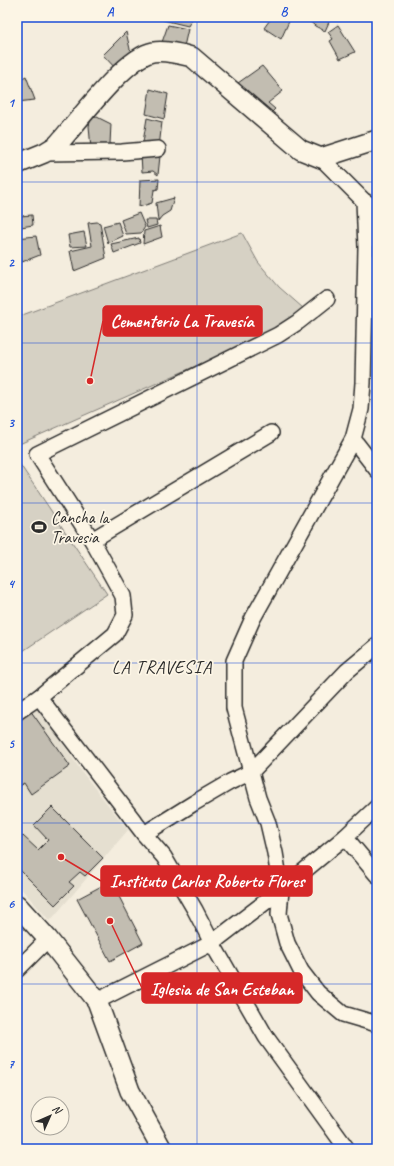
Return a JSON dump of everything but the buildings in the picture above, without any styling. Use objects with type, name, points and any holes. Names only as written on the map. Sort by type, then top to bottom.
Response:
[{"type":"street","points":[[17,164],[44,153],[57,145],[121,71],[134,61],[152,52],[171,52],[192,57],[301,150],[321,158],[364,201],[377,208]]},
{"type":"street","points":[[321,158],[377,140]]},
{"type":"street","points":[[44,153],[122,152],[158,149]]},
{"type":"street","points":[[364,201],[366,248],[361,409],[353,439],[253,618],[234,661],[234,708],[258,798],[268,823],[276,853],[281,890],[279,914],[286,943],[301,971],[318,993],[343,1014],[377,1024]]},
{"type":"street","points":[[17,712],[39,697],[115,634],[125,614],[123,596],[92,540],[37,454],[278,335],[328,299]]},
{"type":"street","points":[[92,540],[271,433]]},
{"type":"street","points":[[353,439],[377,470]]},
{"type":"street","points":[[144,834],[230,782],[252,772],[331,690],[347,671],[377,646]]},
{"type":"street","points":[[39,697],[164,858],[266,1036],[347,1149]]},
{"type":"street","points":[[97,1001],[212,943],[281,890],[345,837],[377,807]]},
{"type":"street","points":[[345,837],[377,875]]},
{"type":"street","points":[[17,905],[48,940],[97,1001],[130,1091],[162,1149]]},
{"type":"street","points":[[17,970],[48,940]]},
{"type":"shaded area","points":[[242,233],[258,262],[279,287],[311,315],[17,445],[17,317]]},
{"type":"shaded area","name":"Cancha la Travesia","points":[[17,460],[107,594],[17,655]]},
{"type":"shaded area","points":[[37,706],[82,772],[128,830],[50,921],[17,884],[17,720]]},
{"type":"place","name":"Cementerio La Travesía","points":[[90,381]]},
{"type":"place","name":"Cancha la Travesia","points":[[39,527]]},
{"type":"place","name":"Instituto Carlos Roberto Flores","points":[[61,857]]},
{"type":"place","name":"Iglesia de San Esteban","points":[[110,921]]},
{"type":"district","name":"LA TRAVESIA","points":[[162,667]]}]
